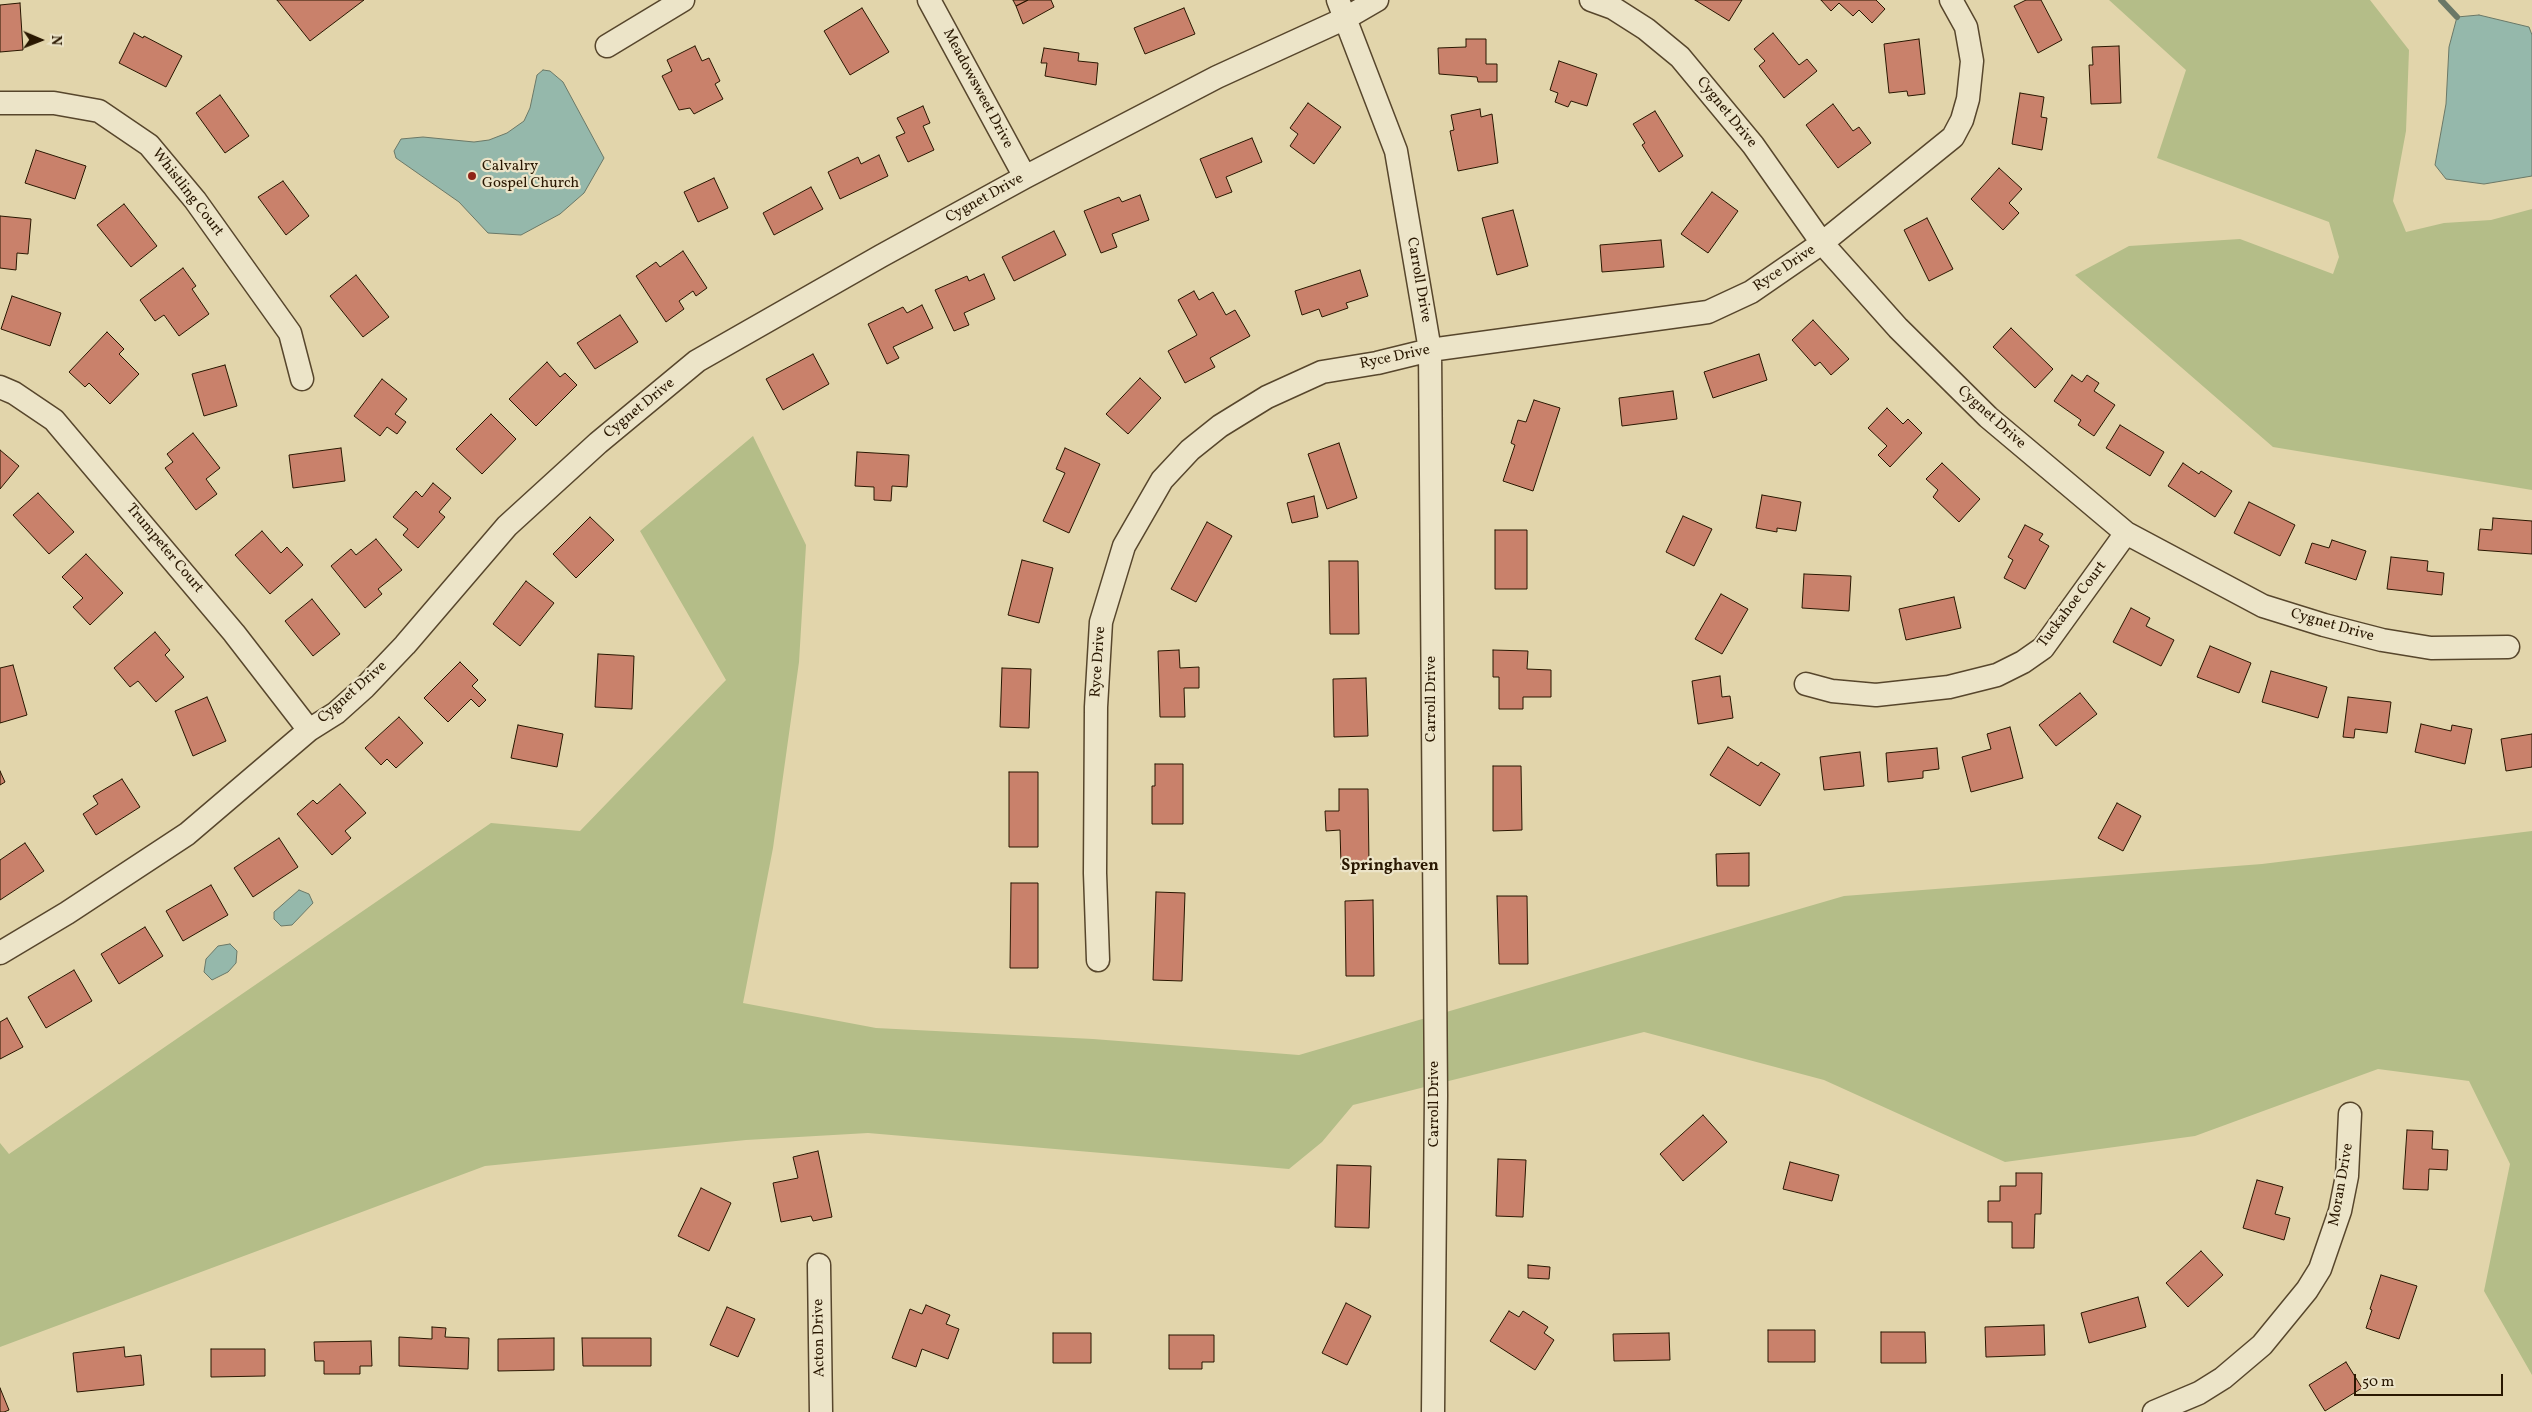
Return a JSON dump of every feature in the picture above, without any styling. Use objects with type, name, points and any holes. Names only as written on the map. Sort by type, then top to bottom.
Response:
[{"type":"street","points":[[607,46],[683,0]]},
{"type":"street","name":"Meadowsweet Drive","points":[[929,0],[1025,177]]},
{"type":"street","name":"Cygnet Drive","points":[[0,953],[74,908],[187,834],[309,730],[336,713],[405,645],[507,526],[598,443],[697,361],[1025,177],[1217,77],[1342,9],[1377,0]]},
{"type":"street","name":"Cygnet Drive","points":[[1591,0],[1614,8],[1646,29],[1680,56],[1753,145],[1822,243],[1898,328],[1962,394],[2126,533],[2263,606],[2324,625],[2382,640],[2430,648],[2508,647]]},
{"type":"street","name":"Ryce Drive","points":[[1098,960],[1095,854],[1096,707],[1101,622],[1124,546],[1162,480],[1190,450],[1220,426],[1267,397],[1322,372],[1377,363],[1430,350],[1708,312],[1751,292],[1822,243],[1952,136],[1962,120],[1968,99],[1972,61],[1966,27],[1950,0]]},
{"type":"street","name":"Carroll Drive","points":[[1342,9],[1396,151],[1430,350],[1436,1095],[1433,1412]]},
{"type":"street","name":"Whistling Court","points":[[0,103],[54,103],[99,111],[149,145],[195,200],[290,333],[302,379]]},
{"type":"street","name":"Trumpeter Court","points":[[0,388],[14,393],[54,420],[234,633],[309,730]]},
{"type":"street","name":"Tuckahoe Court","points":[[1806,684],[1832,691],[1876,695],[1949,687],[1997,675],[2023,662],[2042,648],[2126,533]]},
{"type":"street","name":"Moran Drive","points":[[2154,1412],[2199,1392],[2223,1378],[2262,1345],[2306,1290],[2324,1260],[2340,1211],[2348,1166],[2350,1114]]},
{"type":"street","name":"Acton Drive","points":[[819,1265],[821,1412]]},
{"type":"green space","points":[[2109,0],[2370,0],[2409,50],[2406,131],[2393,201],[2406,232],[2444,223],[2491,220],[2532,209],[2532,490],[2273,447],[2075,275],[2129,246],[2240,239],[2333,274],[2339,257],[2329,222],[2157,158],[2186,70]]},
{"type":"green space","points":[[753,436],[806,545],[799,662],[773,848],[743,1003],[876,1028],[1093,1039],[1299,1055],[1844,896],[2262,864],[2532,831],[2532,1375],[2484,1291],[2510,1164],[2469,1081],[2378,1069],[2195,1136],[2005,1162],[1824,1080],[1644,1032],[1353,1105],[1322,1142],[1289,1169],[868,1133],[746,1140],[485,1166],[0,1347],[0,1143],[9,1154],[491,823],[580,831],[726,680],[640,531]]},
{"type":"shaded area","points":[[2479,15],[2529,27],[2532,35],[2532,176],[2484,184],[2446,179],[2435,165],[2446,104],[2449,47],[2457,17]]},
{"type":"shaded area","points":[[543,70],[550,71],[563,82],[604,158],[584,193],[560,214],[521,235],[488,233],[459,202],[396,158],[394,151],[401,139],[423,137],[474,142],[489,140],[507,133],[524,121],[530,108],[537,75]]},
{"type":"shaded area","points":[[299,890],[309,894],[313,903],[292,925],[281,926],[274,919],[274,912]]},
{"type":"shaded area","points":[[230,944],[237,951],[236,963],[228,972],[212,980],[204,972],[206,959],[218,946]]},
{"type":"building","points":[[277,0],[364,0],[310,41]]},
{"type":"building","points":[[1013,0],[1028,0],[1016,6]]},
{"type":"building","points":[[1028,0],[1051,0],[1054,7],[1023,24],[1016,6]]},
{"type":"building","points":[[1695,0],[1742,0],[1729,21]]},
{"type":"building","points":[[1821,0],[1876,0],[1885,9],[1872,23],[1859,10],[1853,16],[1839,3],[1831,11]]},
{"type":"building","points":[[2026,0],[2041,0],[2062,40],[2038,53],[2014,6]]},
{"type":"building","points":[[20,3],[23,50],[0,52],[0,5]]},
{"type":"building","points":[[862,8],[889,52],[850,75],[824,31]]},
{"type":"building","points":[[1184,8],[1195,34],[1145,54],[1134,28]]},
{"type":"building","points":[[134,33],[143,38],[144,36],[182,56],[166,87],[119,63]]},
{"type":"building","points":[[1773,33],[1799,65],[1807,59],[1817,71],[1784,98],[1759,66],[1765,61],[1754,49]]},
{"type":"building","points":[[1466,39],[1486,39],[1486,64],[1497,64],[1497,82],[1478,82],[1477,77],[1439,74],[1438,48],[1466,47]]},
{"type":"building","points":[[1919,39],[1925,94],[1908,96],[1907,91],[1889,93],[1884,44]]},
{"type":"building","points":[[695,46],[702,61],[709,58],[720,81],[715,84],[723,99],[694,114],[690,108],[679,110],[662,76],[672,71],[667,60]]},
{"type":"building","points":[[2119,46],[2121,103],[2091,104],[2089,65],[2093,65],[2092,47]]},
{"type":"building","points":[[1044,48],[1079,53],[1078,61],[1098,63],[1096,85],[1045,76],[1047,63],[1041,63]]},
{"type":"building","points":[[1559,61],[1597,74],[1587,106],[1571,101],[1568,107],[1555,102],[1558,93],[1550,90]]},
{"type":"building","points":[[2020,93],[2044,97],[2041,117],[2047,118],[2042,150],[2012,144]]},
{"type":"building","points":[[220,95],[249,136],[225,153],[196,113]]},
{"type":"building","points":[[1308,103],[1341,127],[1314,164],[1290,146],[1298,134],[1290,128]]},
{"type":"building","points":[[1833,104],[1853,131],[1859,127],[1871,143],[1838,168],[1806,125]]},
{"type":"building","points":[[923,106],[930,123],[923,126],[934,150],[908,162],[896,137],[905,133],[897,118]]},
{"type":"building","points":[[1480,109],[1481,117],[1492,114],[1498,163],[1458,171],[1450,131],[1454,130],[1451,115]]},
{"type":"building","points":[[1655,111],[1683,156],[1659,172],[1642,145],[1645,143],[1633,124]]},
{"type":"building","points":[[1252,138],[1262,162],[1226,177],[1232,192],[1216,198],[1200,159]]},
{"type":"building","points":[[36,150],[86,166],[75,199],[25,183]]},
{"type":"building","points":[[879,155],[888,176],[840,199],[828,172],[858,157],[861,164]]},
{"type":"building","points":[[1999,168],[2022,189],[2009,203],[2019,213],[2003,230],[1971,199]]},
{"type":"building","points":[[714,178],[728,208],[698,222],[684,192]]},
{"type":"building","points":[[283,181],[309,216],[286,235],[258,197]]},
{"type":"building","points":[[811,187],[823,209],[774,235],[763,213]]},
{"type":"building","points":[[1712,192],[1738,211],[1708,253],[1681,234]]},
{"type":"building","points":[[1140,195],[1149,220],[1112,234],[1117,247],[1101,253],[1084,211],[1119,197],[1122,202]]},
{"type":"building","points":[[124,204],[157,246],[131,267],[97,225]]},
{"type":"building","points":[[1513,210],[1528,266],[1497,275],[1482,218]]},
{"type":"building","points":[[0,216],[31,219],[28,254],[17,253],[16,270],[0,268]]},
{"type":"building","points":[[1927,218],[1953,269],[1929,281],[1904,230]]},
{"type":"building","points":[[1054,231],[1066,255],[1014,281],[1002,257]]},
{"type":"building","points":[[1661,240],[1664,267],[1602,272],[1600,245]]},
{"type":"building","points":[[683,251],[707,288],[696,296],[693,291],[679,301],[684,309],[666,322],[636,276],[656,262],[660,267]]},
{"type":"building","points":[[183,268],[196,286],[192,289],[209,314],[179,336],[164,315],[155,321],[140,300]]},
{"type":"building","points":[[1360,270],[1368,296],[1346,303],[1348,308],[1322,317],[1319,309],[1302,315],[1295,291]]},
{"type":"building","points":[[984,274],[995,299],[964,313],[969,325],[954,331],[935,290],[967,276],[969,281]]},
{"type":"building","points":[[356,275],[389,317],[363,337],[330,296]]},
{"type":"building","points":[[1194,291],[1199,300],[1213,292],[1226,315],[1235,310],[1250,336],[1210,358],[1215,367],[1185,383],[1168,351],[1197,335],[1178,300]]},
{"type":"building","points":[[12,296],[61,313],[50,346],[1,329]]},
{"type":"building","points":[[922,305],[933,328],[893,347],[899,358],[887,364],[868,324],[903,307],[907,313]]},
{"type":"building","points":[[620,315],[638,342],[595,369],[577,343]]},
{"type":"building","points":[[1813,320],[1849,359],[1831,375],[1820,362],[1815,366],[1792,340]]},
{"type":"building","points":[[2011,328],[2053,369],[2035,388],[1993,347]]},
{"type":"building","points":[[107,332],[124,349],[119,354],[139,374],[110,404],[89,383],[85,387],[69,372]]},
{"type":"building","points":[[813,354],[829,384],[783,410],[766,379]]},
{"type":"building","points":[[1759,354],[1767,380],[1713,398],[1704,372]]},
{"type":"building","points":[[547,362],[560,377],[565,373],[577,385],[536,426],[509,399]]},
{"type":"building","points":[[225,365],[237,406],[204,416],[192,374]]},
{"type":"building","points":[[2072,375],[2082,382],[2087,375],[2099,383],[2094,391],[2115,405],[2094,436],[2078,425],[2081,420],[2054,401]]},
{"type":"building","points":[[1140,378],[1161,398],[1128,434],[1106,414]]},
{"type":"building","points":[[382,379],[407,399],[395,414],[406,422],[397,434],[387,427],[380,436],[354,416]]},
{"type":"building","points":[[1673,391],[1677,419],[1622,426],[1619,398]]},
{"type":"building","points":[[1534,400],[1560,408],[1533,491],[1503,481],[1515,445],[1511,443],[1518,420],[1526,422]]},
{"type":"building","points":[[1887,408],[1903,424],[1908,419],[1922,433],[1890,467],[1878,455],[1887,446],[1868,428]]},
{"type":"building","points":[[491,414],[516,439],[482,474],[456,449]]},
{"type":"building","points":[[2120,425],[2164,452],[2150,476],[2106,448]]},
{"type":"building","points":[[193,433],[220,468],[206,479],[217,494],[196,510],[165,468],[173,462],[167,454]]},
{"type":"building","points":[[1339,443],[1357,498],[1327,509],[1308,454]]},
{"type":"building","points":[[341,448],[345,481],[293,488],[289,455]]},
{"type":"building","points":[[1065,448],[1100,464],[1069,533],[1043,521],[1065,473],[1056,469]]},
{"type":"building","points":[[0,450],[19,466],[0,489]]},
{"type":"building","points":[[857,452],[909,455],[907,487],[892,486],[891,501],[874,500],[874,487],[855,486]]},
{"type":"building","points":[[1942,463],[1980,499],[1959,522],[1933,497],[1938,490],[1926,479]]},
{"type":"building","points":[[2183,463],[2199,474],[2201,471],[2232,491],[2215,517],[2168,486]]},
{"type":"building","points":[[433,483],[451,498],[439,512],[445,517],[418,548],[403,535],[408,529],[393,517],[416,491],[422,497]]},
{"type":"building","points":[[38,493],[74,532],[49,554],[13,515]]},
{"type":"building","points":[[1762,495],[1801,502],[1796,531],[1777,528],[1777,532],[1756,528]]},
{"type":"building","points":[[1314,496],[1318,517],[1292,523],[1287,503]]},
{"type":"building","points":[[2249,502],[2295,525],[2280,556],[2234,533]]},
{"type":"building","points":[[1683,516],[1712,529],[1694,566],[1666,552]]},
{"type":"building","points":[[590,517],[614,540],[576,578],[553,554]]},
{"type":"building","points":[[2493,518],[2532,521],[2532,554],[2478,550],[2480,529],[2492,530]]},
{"type":"building","points":[[1207,522],[1232,536],[1196,602],[1171,589]]},
{"type":"building","points":[[2025,525],[2043,534],[2039,540],[2049,546],[2025,589],[2004,578],[2013,560],[2008,557]]},
{"type":"building","points":[[1495,530],[1527,530],[1527,589],[1495,589]]},
{"type":"building","points":[[262,531],[281,553],[287,547],[303,565],[270,594],[235,555]]},
{"type":"building","points":[[376,539],[402,570],[378,589],[382,594],[365,608],[331,566],[351,549],[356,555]]},
{"type":"building","points":[[2332,540],[2366,551],[2356,580],[2305,563],[2312,543],[2329,548]]},
{"type":"building","points":[[86,554],[123,593],[90,625],[73,607],[83,598],[62,577]]},
{"type":"building","points":[[2391,557],[2428,561],[2427,571],[2444,573],[2442,595],[2387,589]]},
{"type":"building","points":[[1022,560],[1053,568],[1039,623],[1008,615]]},
{"type":"building","points":[[1329,561],[1358,561],[1359,634],[1330,634]]},
{"type":"building","points":[[1804,574],[1851,576],[1849,611],[1802,608]]},
{"type":"building","points":[[526,581],[554,603],[520,646],[493,624]]},
{"type":"building","points":[[1721,594],[1748,609],[1722,654],[1695,639]]},
{"type":"building","points":[[1954,597],[1961,628],[1906,640],[1899,609]]},
{"type":"building","points":[[312,599],[340,634],[313,656],[285,621]]},
{"type":"building","points":[[2131,608],[2150,618],[2146,626],[2174,640],[2161,666],[2113,642]]},
{"type":"building","points":[[155,632],[170,650],[165,655],[184,677],[156,702],[138,681],[130,687],[114,668]]},
{"type":"building","points":[[2210,646],[2251,663],[2239,693],[2197,677]]},
{"type":"building","points":[[1179,650],[1180,668],[1199,667],[1199,688],[1184,688],[1185,717],[1160,717],[1158,651]]},
{"type":"building","points":[[1493,650],[1528,651],[1527,669],[1551,670],[1551,697],[1523,697],[1523,709],[1499,709],[1499,677],[1493,677]]},
{"type":"building","points":[[598,654],[634,656],[632,709],[595,707]]},
{"type":"building","points":[[460,662],[478,680],[472,686],[486,700],[479,707],[471,699],[448,722],[424,698]]},
{"type":"building","points":[[13,665],[27,715],[0,723],[0,668]]},
{"type":"building","points":[[1002,668],[1031,669],[1029,728],[1000,727]]},
{"type":"building","points":[[2271,671],[2327,687],[2318,718],[2262,702]]},
{"type":"building","points":[[1720,676],[1722,697],[1730,696],[1733,718],[1698,724],[1692,681]]},
{"type":"building","points":[[1366,678],[1368,736],[1334,737],[1333,679]]},
{"type":"building","points":[[2080,693],[2097,714],[2056,746],[2039,725]]},
{"type":"building","points":[[207,697],[226,741],[193,756],[175,711]]},
{"type":"building","points":[[2348,697],[2391,702],[2387,733],[2355,729],[2354,738],[2343,737]]},
{"type":"building","points":[[399,717],[423,743],[396,768],[387,759],[381,765],[365,748]]},
{"type":"building","points":[[2421,724],[2451,731],[2452,725],[2472,729],[2465,764],[2415,752]]},
{"type":"building","points":[[518,725],[563,734],[557,767],[511,758]]},
{"type":"building","points":[[2010,727],[2023,778],[1971,792],[1962,757],[1991,749],[1987,734]]},
{"type":"building","points":[[2532,734],[2532,767],[2506,771],[2501,739]]},
{"type":"building","points":[[1728,747],[1758,766],[1761,762],[1780,774],[1760,806],[1710,775]]},
{"type":"building","points":[[1937,748],[1939,769],[1923,771],[1923,778],[1888,782],[1886,753]]},
{"type":"building","points":[[1860,752],[1864,786],[1824,790],[1820,757]]},
{"type":"building","points":[[1155,764],[1183,764],[1183,824],[1152,824],[1152,786],[1155,786]]},
{"type":"building","points":[[1493,766],[1521,766],[1522,830],[1493,831]]},
{"type":"building","points":[[0,771],[5,782],[0,785]]},
{"type":"building","points":[[1009,772],[1038,772],[1038,847],[1009,847]]},
{"type":"building","points":[[122,779],[140,807],[96,835],[83,814],[98,804],[93,796]]},
{"type":"building","points":[[340,784],[366,813],[345,831],[351,838],[332,855],[297,814],[313,800],[317,804]]},
{"type":"building","points":[[1339,789],[1368,789],[1369,865],[1341,865],[1340,830],[1326,831],[1325,811],[1339,811]]},
{"type":"building","points":[[2117,803],[2141,816],[2123,851],[2098,838]]},
{"type":"building","points":[[279,838],[298,867],[253,897],[234,868]]},
{"type":"building","points":[[25,843],[44,871],[0,900],[0,860]]},
{"type":"building","points":[[1749,853],[1749,886],[1717,886],[1716,854]]},
{"type":"building","points":[[1011,883],[1038,883],[1038,968],[1010,968]]},
{"type":"building","points":[[211,885],[228,915],[183,941],[166,911]]},
{"type":"building","points":[[1156,892],[1185,893],[1182,981],[1153,980]]},
{"type":"building","points":[[1497,896],[1527,896],[1528,964],[1499,964]]},
{"type":"building","points":[[1373,900],[1374,976],[1346,976],[1345,901]]},
{"type":"building","points":[[145,927],[163,956],[119,984],[101,954]]},
{"type":"building","points":[[74,970],[92,1001],[46,1028],[28,997]]},
{"type":"building","points":[[7,1018],[23,1047],[0,1059],[0,1022]]},
{"type":"building","points":[[1703,1115],[1727,1142],[1683,1181],[1660,1154]]},
{"type":"building","points":[[2407,1130],[2433,1131],[2432,1149],[2448,1150],[2447,1170],[2429,1169],[2428,1190],[2403,1189]]},
{"type":"building","points":[[818,1151],[832,1217],[813,1221],[811,1216],[781,1222],[773,1183],[798,1178],[793,1157]]},
{"type":"building","points":[[1498,1159],[1526,1160],[1523,1217],[1496,1216]]},
{"type":"building","points":[[1790,1162],[1839,1175],[1832,1201],[1783,1189]]},
{"type":"building","points":[[1337,1165],[1371,1166],[1369,1228],[1335,1227]]},
{"type":"building","points":[[2016,1173],[2042,1173],[2041,1214],[2035,1214],[2034,1248],[2012,1248],[2012,1222],[1988,1222],[1988,1201],[2000,1201],[2000,1186],[2016,1186]]},
{"type":"building","points":[[2257,1180],[2283,1187],[2275,1214],[2290,1218],[2284,1240],[2243,1228]]},
{"type":"building","points":[[701,1188],[731,1203],[709,1251],[678,1236]]},
{"type":"building","points":[[2201,1251],[2223,1275],[2188,1307],[2166,1283]]},
{"type":"building","points":[[1528,1265],[1550,1267],[1549,1279],[1528,1278]]},
{"type":"building","points":[[2381,1275],[2417,1286],[2399,1339],[2366,1328]]},
{"type":"building","points":[[2138,1297],[2146,1327],[2089,1343],[2081,1313]]},
{"type":"building","points":[[1346,1303],[1371,1316],[1347,1365],[1322,1353]]},
{"type":"building","points":[[926,1305],[950,1315],[946,1324],[959,1329],[948,1359],[922,1349],[916,1367],[892,1358],[910,1309],[922,1314]]},
{"type":"building","points":[[727,1307],[755,1319],[738,1357],[710,1345]]},
{"type":"building","points":[[1509,1311],[1519,1317],[1523,1311],[1548,1327],[1544,1333],[1554,1340],[1535,1370],[1490,1341]]},
{"type":"building","points":[[2044,1325],[2045,1355],[1986,1357],[1985,1327]]},
{"type":"building","points":[[432,1327],[446,1328],[445,1337],[469,1338],[468,1369],[399,1366],[399,1337],[432,1339]]},
{"type":"building","points":[[1768,1330],[1815,1330],[1815,1362],[1768,1362]]},
{"type":"building","points":[[1881,1332],[1925,1332],[1926,1363],[1881,1363]]},
{"type":"building","points":[[1053,1333],[1091,1333],[1091,1363],[1053,1363]]},
{"type":"building","points":[[1669,1333],[1670,1360],[1614,1361],[1613,1334]]},
{"type":"building","points":[[1169,1335],[1214,1335],[1214,1362],[1202,1362],[1202,1369],[1169,1369]]},
{"type":"building","points":[[554,1338],[554,1370],[498,1371],[498,1339]]},
{"type":"building","points":[[582,1338],[651,1338],[651,1366],[583,1366]]},
{"type":"building","points":[[371,1341],[372,1366],[360,1366],[360,1374],[324,1374],[324,1361],[315,1361],[314,1342]]},
{"type":"building","points":[[124,1347],[125,1357],[141,1355],[144,1385],[77,1392],[73,1353]]},
{"type":"building","points":[[211,1349],[265,1349],[265,1376],[211,1377]]},
{"type":"building","points":[[2346,1362],[2362,1388],[2325,1411],[2309,1385]]},
{"type":"building","points":[[0,1388],[9,1410],[4,1412],[0,1412]]},
{"type":"waterway","points":[[2441,0],[2457,17]]},
{"type":"place","name":"Calvalry Gospel Church","points":[[472,176]]},
{"type":"district","name":"Springhaven","points":[[1390,867]]}]
